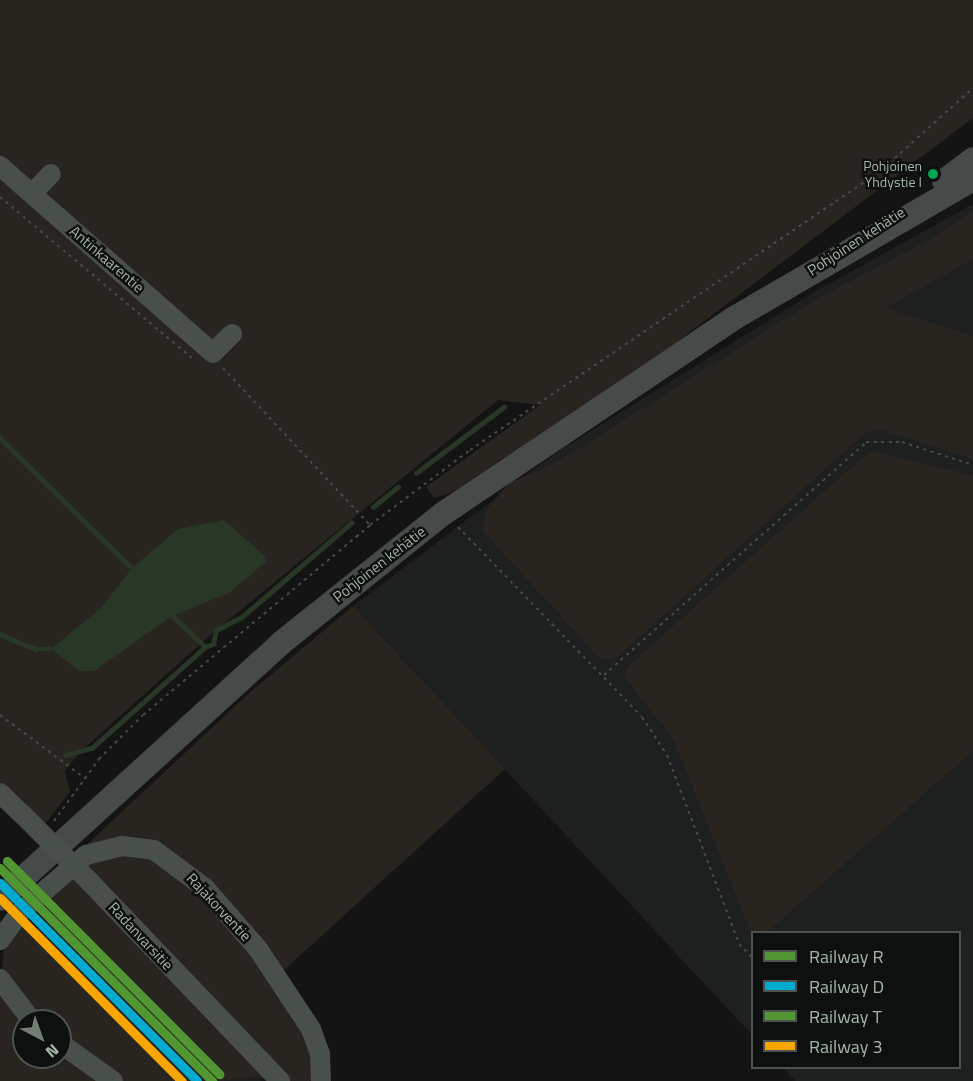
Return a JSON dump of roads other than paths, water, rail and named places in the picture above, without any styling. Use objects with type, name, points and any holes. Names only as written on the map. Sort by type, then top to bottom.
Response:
[{"type":"main road","name":"Pohjoinen kehätie","points":[[0,899],[281,644],[444,513],[609,398],[798,280],[973,159]]},
{"type":"main road","name":"Pohjoinen kehätie","points":[[798,280],[884,235],[973,179]]},
{"type":"street","name":"Antinkaarentie","points":[[0,166],[214,361],[232,334]]},
{"type":"street","points":[[33,194],[51,174]]},
{"type":"street","name":"Radanvarsitie","points":[[0,793],[89,880],[280,1081]]},
{"type":"street","name":"Rajakorventie","points":[[0,940],[20,912],[86,855],[122,846],[154,850],[205,888],[264,956],[311,1029],[320,1054],[321,1081]]},
{"type":"street","points":[[0,979],[23,1009]]},
{"type":"street","points":[[72,1051],[113,1081]]},
{"type":"waterway","points":[[416,473],[504,407]]},
{"type":"waterway","points":[[0,438],[132,568]]},
{"type":"waterway","points":[[373,507],[398,487]]},
{"type":"waterway","points":[[205,647],[213,644],[216,630],[243,616],[351,523]]},
{"type":"waterway","points":[[65,755],[92,748],[205,647],[172,616]]},
{"type":"waterway","points":[[0,634],[36,649],[51,649]]},
{"type":"rail line","name":"T","points":[[7,861],[219,1074]]},
{"type":"rail line","name":"R","points":[[0,868],[212,1081]]},
{"type":"rail line","name":"D","points":[[0,883],[197,1081]]},
{"type":"rail line","name":"3","points":[[0,898],[182,1081]]},
{"type":"place","name":"Pohjoinen Yhdystie I","points":[[933,174]]}]
